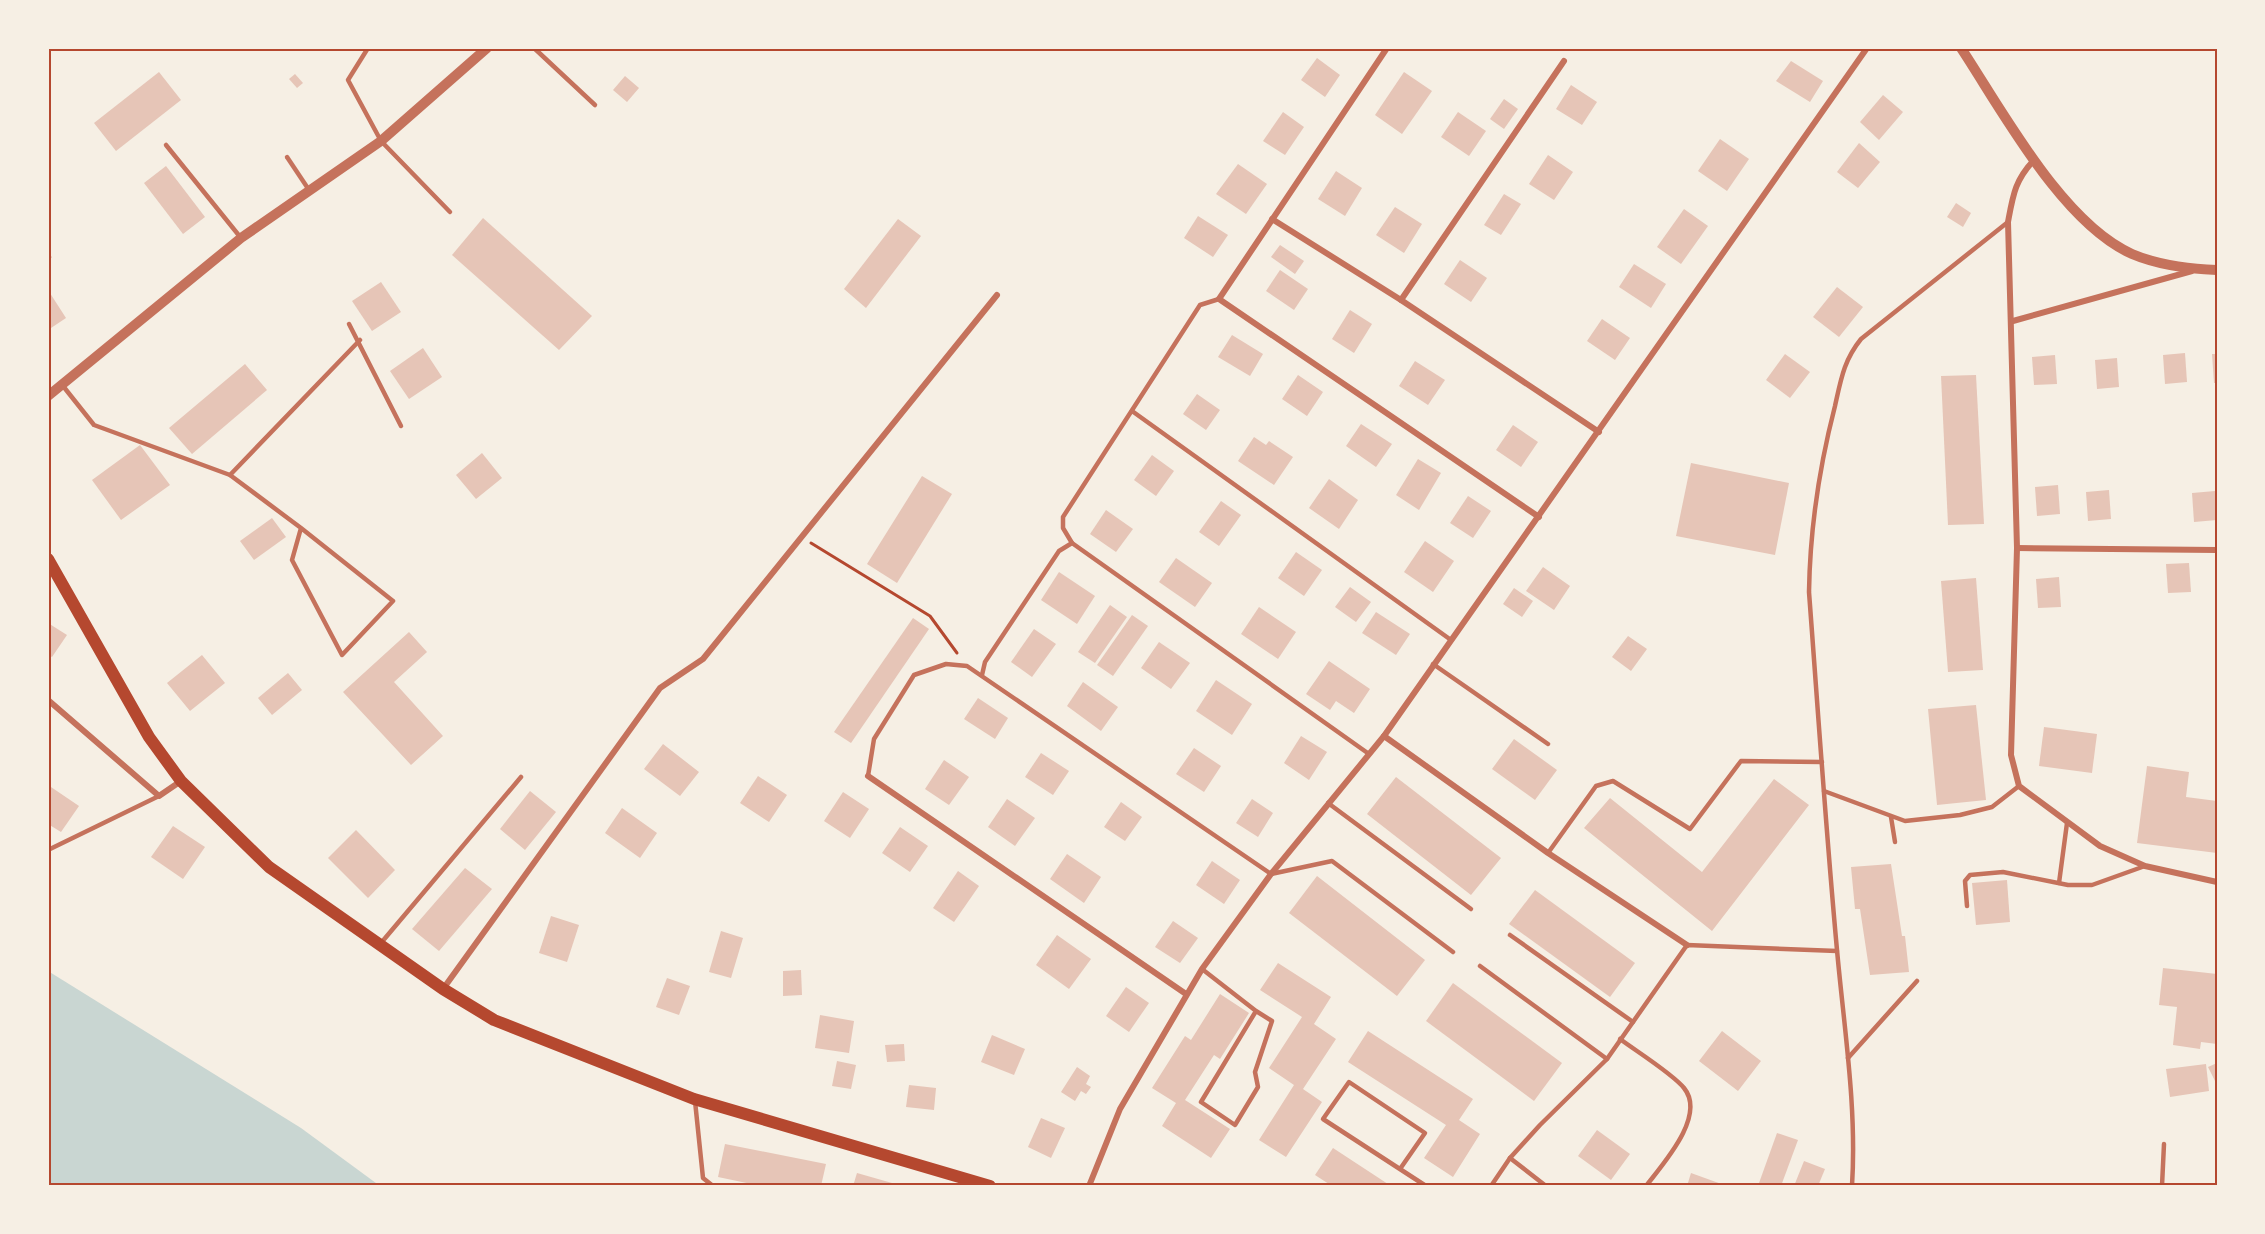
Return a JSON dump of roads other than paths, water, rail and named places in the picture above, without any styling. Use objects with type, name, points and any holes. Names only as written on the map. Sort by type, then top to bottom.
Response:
[{"type":"main road","points":[[48,559],[149,736],[181,780],[269,867],[443,989],[494,1020],[694,1099],[982,1184]]},
{"type":"street","points":[[48,396],[241,238],[381,141],[487,48]]},
{"type":"street","points":[[1387,48],[1219,299],[1539,517]]},
{"type":"street","points":[[1089,1186],[1120,1109],[1202,969],[1270,874],[1384,736],[1867,48]]},
{"type":"street","points":[[1961,48],[2034,160],[2072,207],[2098,231],[2130,253],[2157,262],[2217,270]]},
{"type":"street","points":[[1401,300],[1564,61]]},
{"type":"street","points":[[2034,160],[2021,174],[2014,191],[2008,222],[2013,321],[2017,548],[2011,755],[2019,786],[2100,846],[2145,866],[2217,882]]},
{"type":"street","points":[[1272,219],[1401,300],[1599,432]]},
{"type":"street","points":[[2013,321],[2199,269]]},
{"type":"street","points":[[443,989],[660,688],[703,659],[997,295]]},
{"type":"street","points":[[2017,548],[2217,550]]},
{"type":"street","points":[[48,700],[159,796],[181,780]]},
{"type":"street","points":[[1384,736],[1548,853],[1687,945]]},
{"type":"street","points":[[868,776],[1186,994]]},
{"type":"lane","points":[[368,48],[348,80],[381,141],[450,212]]},
{"type":"lane","points":[[534,48],[596,105]]},
{"type":"lane","points":[[166,145],[241,238]]},
{"type":"lane","points":[[287,157],[309,190]]},
{"type":"lane","points":[[1852,1186],[1854,1158],[1848,1058],[1837,951],[1809,592],[1810,536],[1822,457],[1848,355],[1861,339],[2008,222]]},
{"type":"lane","points":[[1219,299],[1200,304],[1063,517],[1066,536],[1072,543],[1369,754]]},
{"type":"lane","points":[[349,324],[360,340],[401,426]]},
{"type":"lane","points":[[230,475],[360,340]]},
{"type":"lane","points":[[63,386],[94,425],[230,475],[301,528],[393,601],[342,655],[292,560],[301,528]]},
{"type":"lane","points":[[1132,411],[1451,640]]},
{"type":"lane","points":[[982,675],[985,662],[1059,551],[1072,543]]},
{"type":"lane","points":[[868,776],[874,739],[914,675],[946,663],[967,666],[1270,874],[1332,861],[1453,952]]},
{"type":"lane","points":[[1433,664],[1548,744]]},
{"type":"lane","points":[[1548,853],[1596,786],[1613,781],[1690,829],[1741,761],[1822,762]]},
{"type":"lane","points":[[380,945],[521,777]]},
{"type":"lane","points":[[1824,791],[1905,821],[1960,815],[1992,807],[2019,786]]},
{"type":"lane","points":[[48,850],[159,796]]},
{"type":"lane","points":[[1328,803],[1471,909]]},
{"type":"lane","points":[[1891,817],[1895,842]]},
{"type":"lane","points":[[2060,883],[2067,823]]},
{"type":"lane","points":[[1967,906],[1965,881],[1970,875],[2003,872],[2060,883],[2092,885],[2145,866]]},
{"type":"lane","points":[[1510,935],[1633,1022]]},
{"type":"lane","points":[[1491,1186],[1510,1158],[1606,1059],[1687,945],[1837,951]]},
{"type":"lane","points":[[1480,966],[1606,1059]]},
{"type":"lane","points":[[1202,969],[1272,1021],[1255,1072],[1258,1087],[1235,1125],[1201,1102],[1256,1011]]},
{"type":"lane","points":[[1848,1058],[1917,981]]},
{"type":"lane","points":[[1620,1039],[1685,1088],[1689,1103],[1687,1123],[1679,1142],[1646,1186]]},
{"type":"lane","points":[[1400,1169],[1425,1133],[1349,1082],[1323,1119],[1426,1186]]},
{"type":"lane","points":[[694,1099],[703,1178],[713,1186]]},
{"type":"lane","points":[[2162,1186],[2164,1144]]},
{"type":"lane","points":[[1510,1158],[1546,1186]]}]
